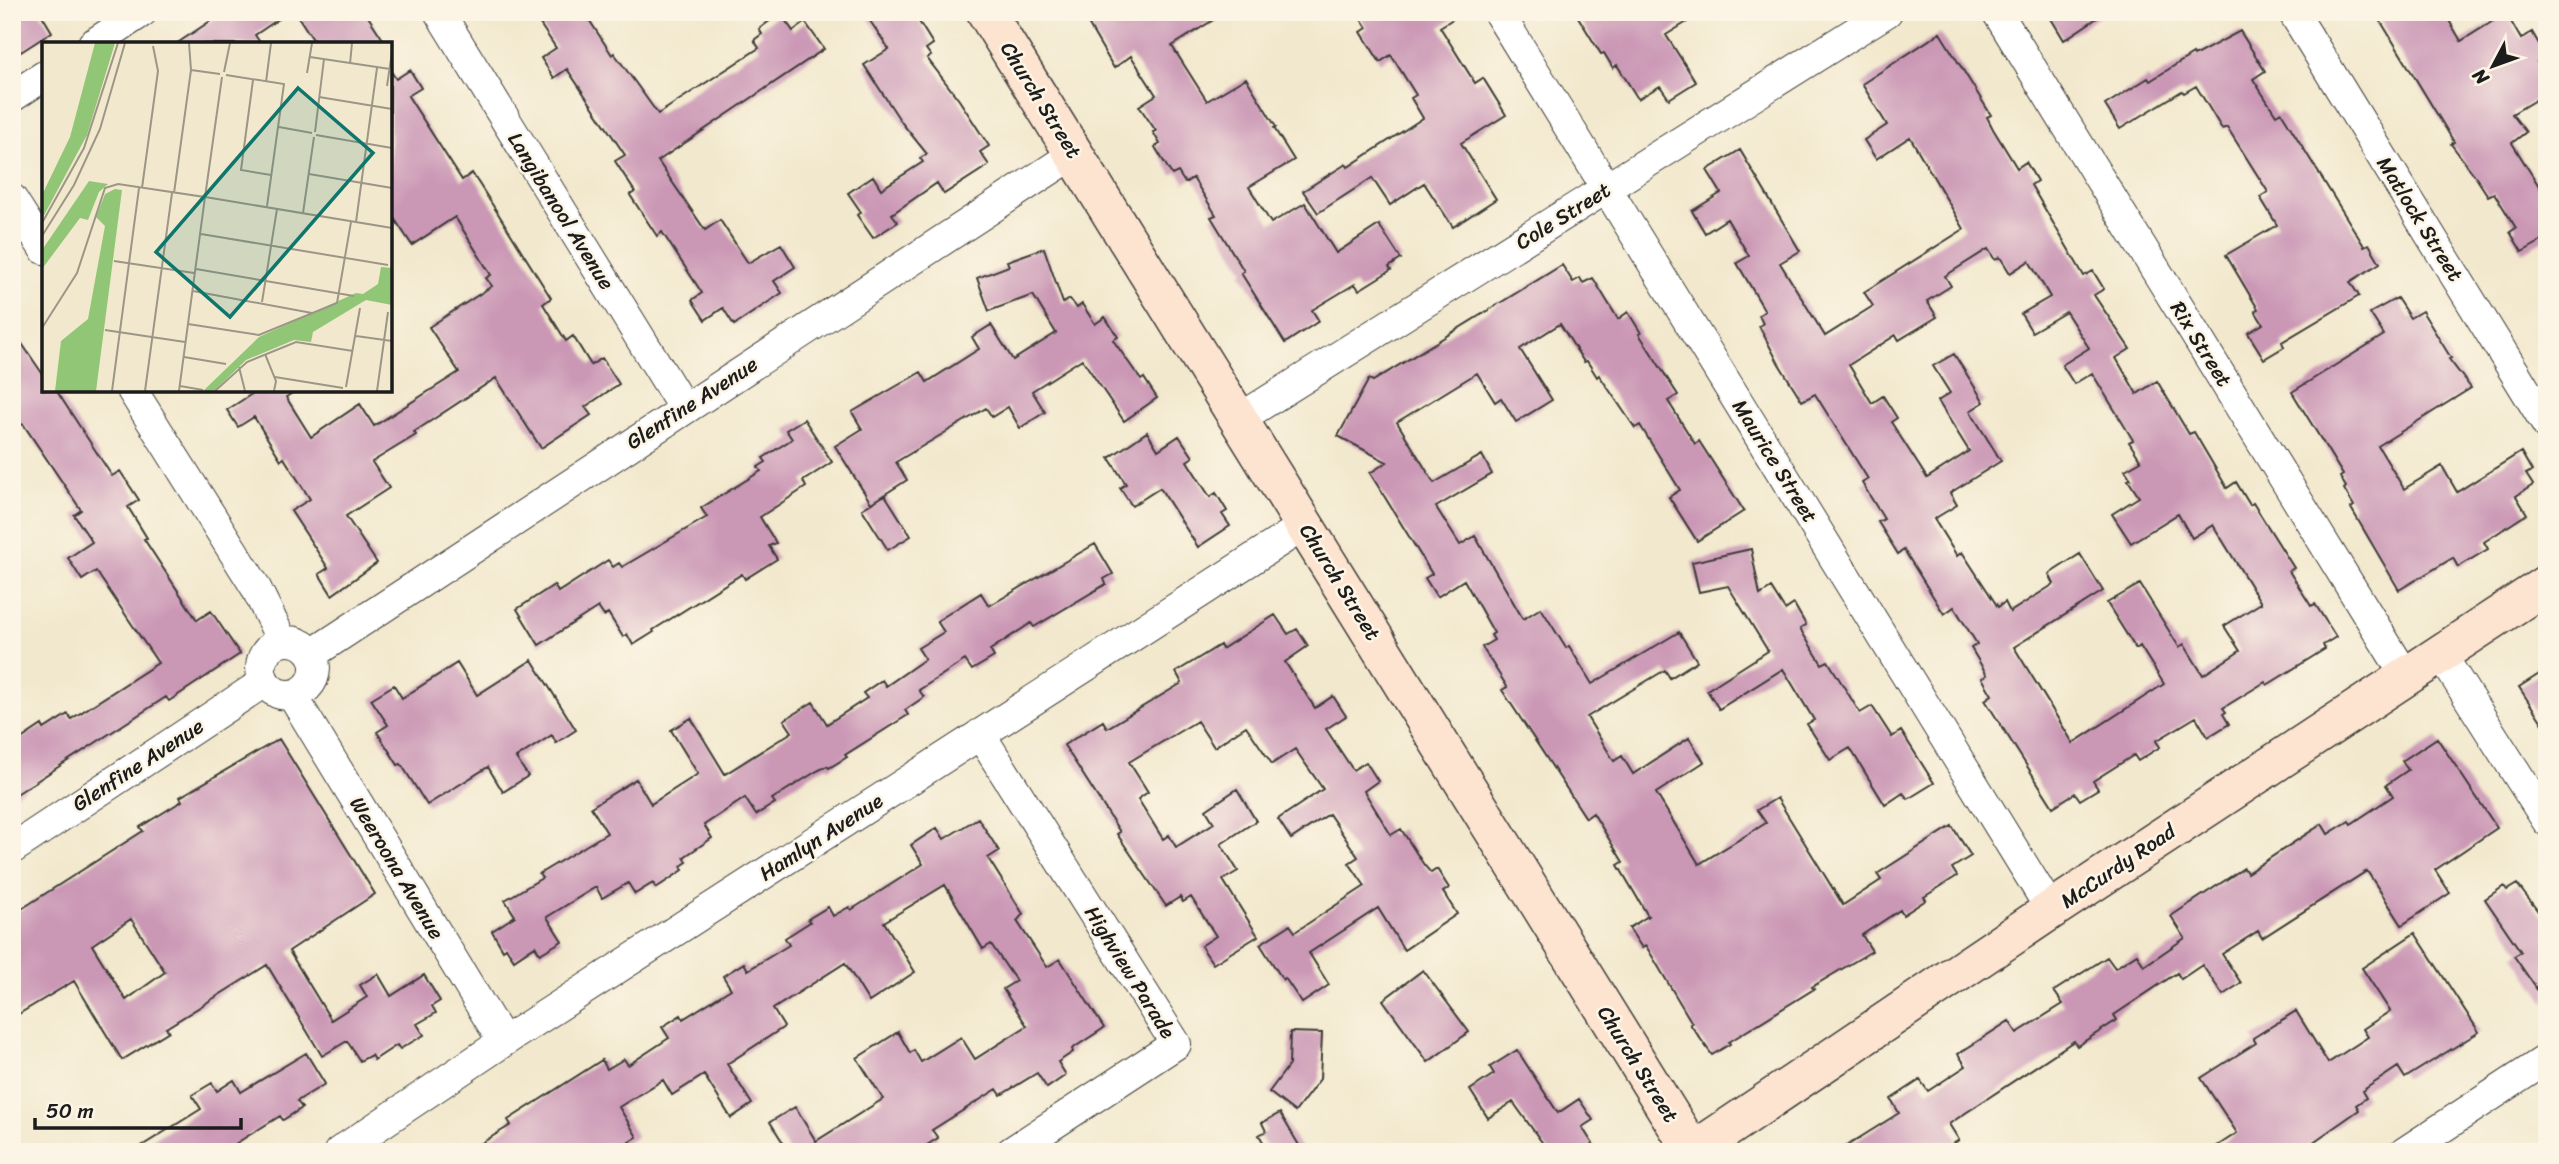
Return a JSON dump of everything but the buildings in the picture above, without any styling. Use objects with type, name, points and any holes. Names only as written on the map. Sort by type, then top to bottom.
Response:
[{"type":"main road","name":"Church Street","points":[[986,12],[1693,1152]]},
{"type":"main road","name":"McCurdy Road","points":[[1693,1152],[2051,910],[2547,584]]},
{"type":"street","points":[[96,42],[142,12]]},
{"type":"street","name":"Langibanool Avenue","points":[[439,12],[684,409]]},
{"type":"street","name":"Maurice Street","points":[[1498,12],[2051,910]]},
{"type":"street","name":"Cole Street","points":[[1239,419],[1887,12]]},
{"type":"street","name":"Rix Street","points":[[1997,12],[2405,676]]},
{"type":"street","name":"Matlock Street","points":[[2293,12],[2547,425]]},
{"type":"street","points":[[12,97],[42,77]]},
{"type":"street","name":"Glenfine Avenue","points":[[312,654],[1074,154]]},
{"type":"street","points":[[12,199],[42,246]]},
{"type":"street","points":[[133,392],[255,586],[282,641]]},
{"type":"street","name":"Hamlyn Avenue","points":[[339,1152],[503,1042],[1305,525]]},
{"type":"street","points":[[282,641],[299,643],[312,654],[315,671],[312,680],[300,692],[292,695],[276,692],[264,682],[261,674],[263,656],[274,643],[282,641]]},
{"type":"street","points":[[2440,653],[2547,821]]},
{"type":"street","name":"Glenfine Avenue","points":[[12,849],[264,682]]},
{"type":"street","name":"Weeroona Avenue","points":[[292,695],[503,1042]]},
{"type":"street","name":"Highview Parade","points":[[980,734],[1176,1044],[1011,1152]]},
{"type":"street","points":[[2406,1152],[2547,1059]]}]
